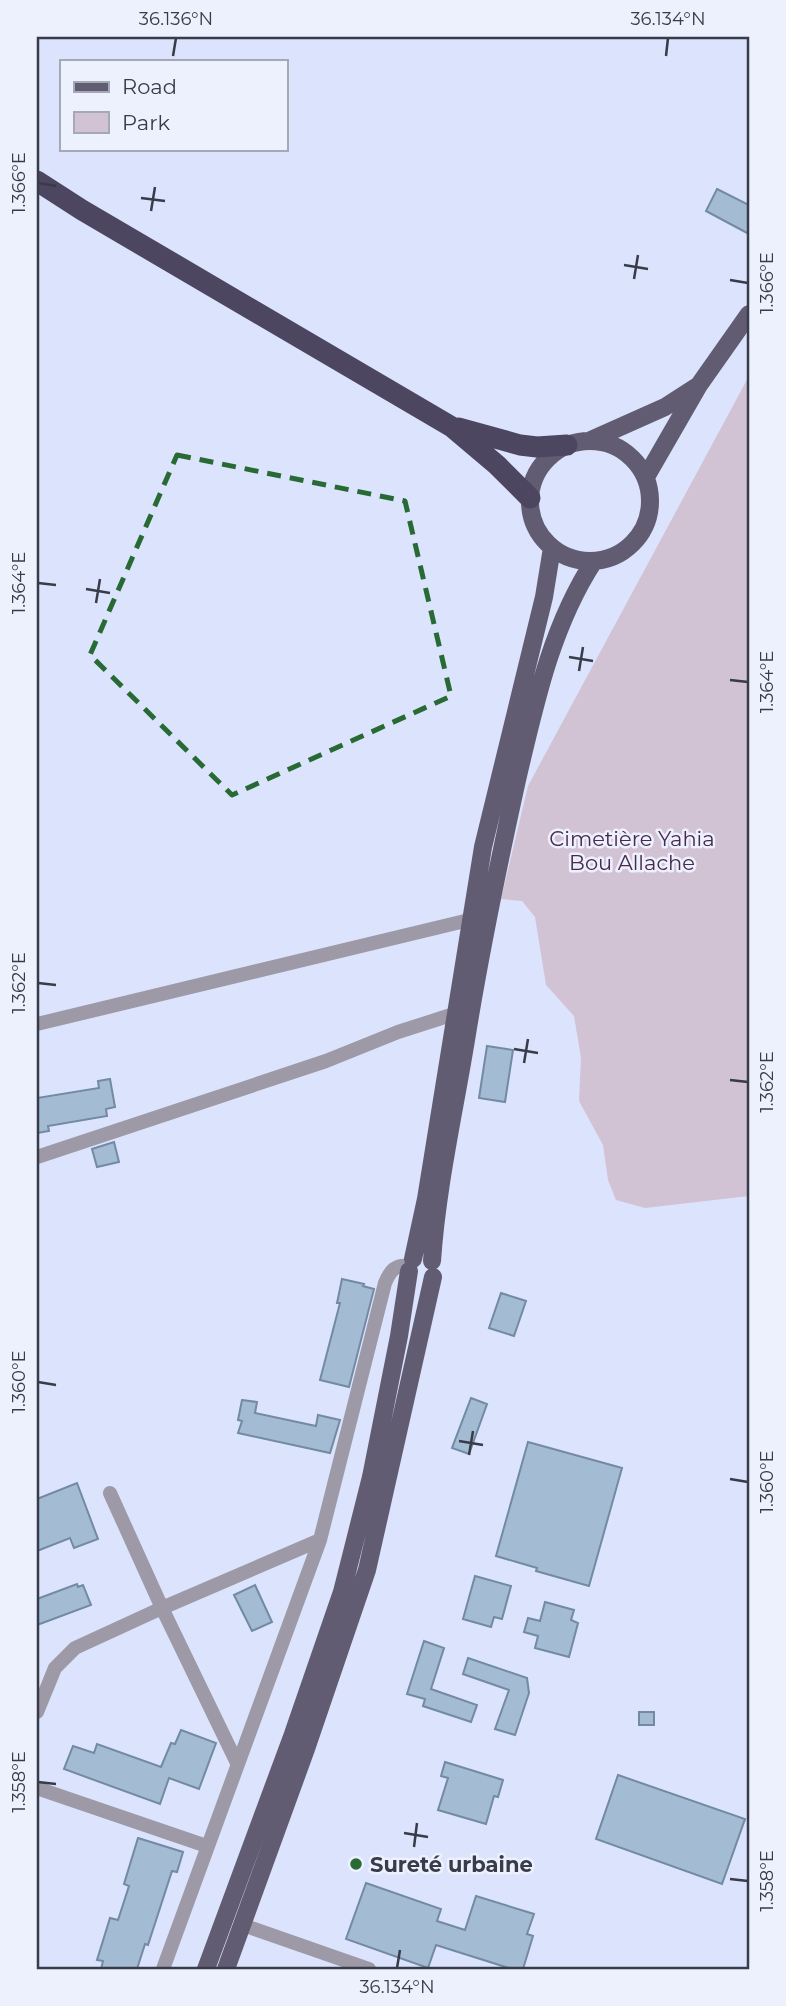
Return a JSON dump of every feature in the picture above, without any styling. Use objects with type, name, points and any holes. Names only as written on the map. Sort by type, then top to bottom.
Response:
[{"type":"highway","points":[[37,181],[452,427],[497,465],[530,498]]},
{"type":"highway","points":[[452,427],[520,445],[567,445]]},
{"type":"main road","points":[[646,477],[699,385],[749,314]]},
{"type":"main road","points":[[591,440],[624,450],[637,462],[646,477],[651,495],[649,515],[642,532],[629,547],[613,557],[580,561],[552,548],[540,534],[532,517],[530,498],[540,466],[552,454],[567,445],[591,440],[666,407],[699,385]]},
{"type":"main road","points":[[206,1969],[293,1734],[350,1565],[389,1387],[410,1265],[426,1199],[483,847],[544,597],[552,548]]},
{"type":"main road","points":[[226,1969],[366,1570],[433,1269],[437,1212],[502,849],[541,682],[569,605],[594,561]]},
{"type":"main road","points":[[410,1265],[425,1256],[433,1269]]},
{"type":"main road","points":[[225,1919],[243,1925]]},
{"type":"street","points":[[37,1024],[470,920]]},
{"type":"street","points":[[37,1157],[326,1061],[398,1032],[454,1014]]},
{"type":"street","points":[[163,1969],[320,1540],[385,1283],[395,1268],[410,1265]]},
{"type":"street","points":[[110,1493],[237,1763]]},
{"type":"street","points":[[37,1712],[55,1668],[75,1648],[320,1540]]},
{"type":"street","points":[[37,1788],[207,1846]]},
{"type":"street","points":[[243,1925],[369,1969]]},
{"type":"highlighted area","points":[[177,455],[405,501],[451,696],[232,795],[90,655]]},
{"type":"green space","name":"Cimetière Yahia Bou Allache","points":[[749,376],[749,1196],[645,1208],[616,1200],[608,1180],[603,1145],[579,1101],[581,1058],[574,1016],[546,985],[535,917],[522,901],[501,899],[528,786]]},
{"type":"building","points":[[717,189],[749,205],[749,234],[706,211]]},
{"type":"building","points":[[487,1046],[513,1050],[505,1102],[479,1098]]},
{"type":"building","points":[[110,1079],[115,1107],[106,1109],[107,1116],[48,1126],[49,1131],[37,1133],[37,1098],[99,1088],[98,1081]]},
{"type":"building","points":[[114,1142],[119,1162],[97,1167],[92,1149]]},
{"type":"building","points":[[342,1279],[374,1289],[349,1387],[320,1380],[340,1303],[337,1303]]},
{"type":"building","points":[[501,1293],[526,1301],[514,1336],[489,1328]]},
{"type":"building","points":[[471,1398],[487,1404],[469,1454],[452,1448]]},
{"type":"building","points":[[242,1400],[257,1402],[255,1413],[316,1426],[318,1415],[340,1420],[330,1453],[238,1433],[242,1421],[238,1420]]},
{"type":"building","points":[[528,1442],[622,1468],[589,1586],[496,1556]]},
{"type":"building","points":[[77,1483],[98,1539],[74,1548],[70,1538],[37,1551],[37,1499]]},
{"type":"building","points":[[475,1576],[511,1586],[502,1619],[494,1617],[491,1627],[463,1619]]},
{"type":"building","points":[[77,1584],[78,1587],[83,1585],[91,1605],[37,1625],[37,1599]]},
{"type":"building","points":[[255,1585],[272,1622],[252,1631],[234,1595]]},
{"type":"building","points":[[545,1602],[574,1610],[571,1620],[578,1623],[569,1657],[535,1648],[538,1636],[524,1632],[528,1618],[540,1621]]},
{"type":"building","points":[[424,1641],[444,1648],[431,1689],[477,1705],[471,1722],[423,1706],[425,1699],[407,1694]]},
{"type":"building","points":[[468,1658],[527,1678],[529,1693],[515,1735],[495,1729],[509,1690],[463,1674]]},
{"type":"building","points":[[639,1712],[654,1712],[654,1725],[639,1725]]},
{"type":"building","points":[[181,1730],[216,1743],[199,1789],[169,1778],[160,1804],[64,1769],[73,1746],[94,1753],[97,1744],[161,1767],[171,1743],[175,1744]]},
{"type":"building","points":[[445,1762],[503,1780],[498,1797],[494,1796],[486,1824],[438,1810],[448,1778],[441,1776]]},
{"type":"building","points":[[618,1775],[745,1819],[722,1884],[596,1839]]},
{"type":"building","points":[[138,1838],[183,1852],[177,1872],[172,1871],[148,1945],[145,1944],[137,1969],[101,1969],[103,1961],[97,1960],[110,1918],[118,1920],[129,1886],[124,1884]]},
{"type":"building","points":[[366,1883],[441,1909],[437,1921],[465,1930],[476,1896],[534,1914],[527,1934],[533,1936],[523,1969],[512,1969],[436,1945],[428,1968],[346,1939]]},
{"type":"place","name":"Sureté urbaine","points":[[356,1864]]}]
